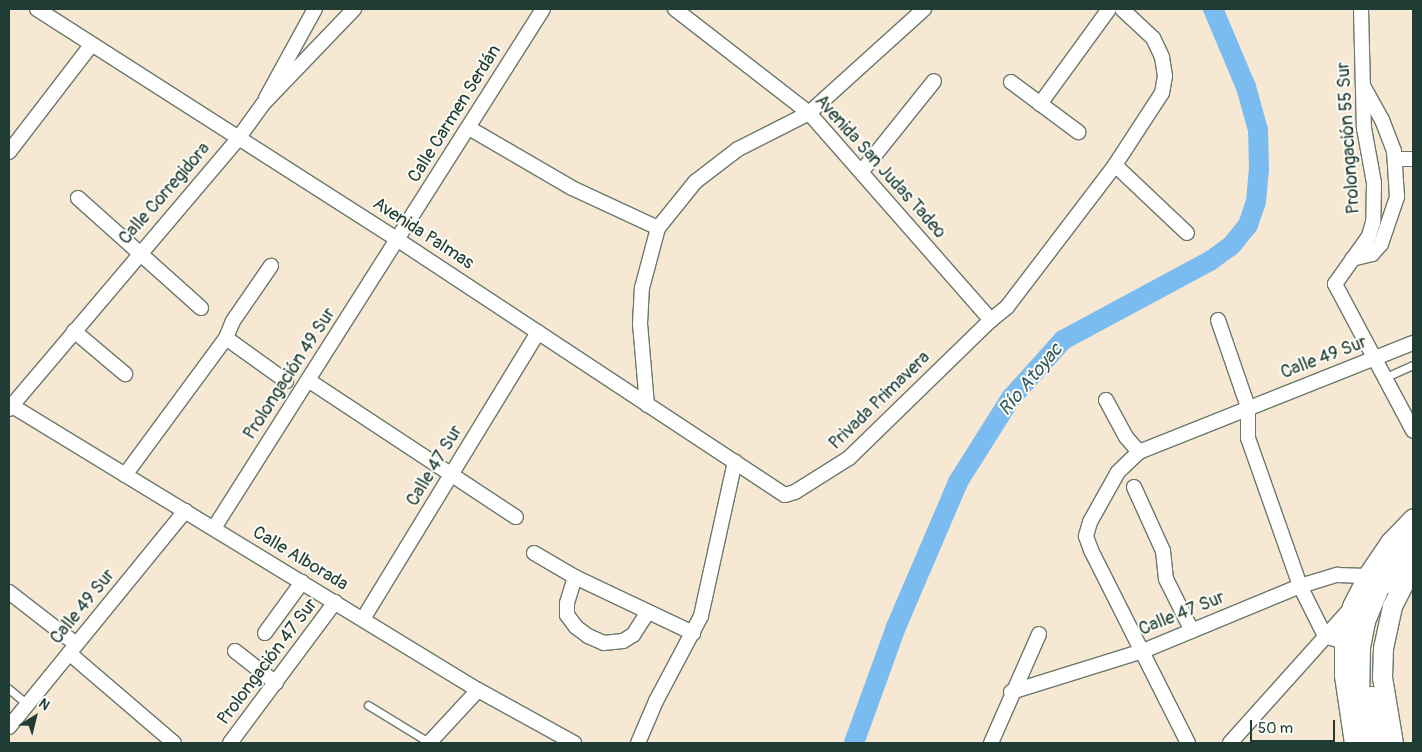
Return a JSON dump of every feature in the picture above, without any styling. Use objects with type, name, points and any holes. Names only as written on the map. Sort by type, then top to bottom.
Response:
[{"type":"main road","points":[[1354,743],[1346,700],[1344,642],[1352,606],[1366,576],[1390,542],[1413,518]]},
{"type":"main road","points":[[1368,743],[1359,702],[1358,674],[1386,570],[1413,532]]},
{"type":"main road","points":[[1382,743],[1371,703],[1369,667],[1372,621],[1390,588],[1413,558]]},
{"type":"main road","points":[[1393,743],[1382,677],[1383,648],[1392,606],[1413,565]]},
{"type":"street","name":"Avenida Palmas","points":[[37,9],[398,240],[785,495]]},
{"type":"street","points":[[263,104],[315,9]]},
{"type":"street","name":"Calle Corregidora","points":[[10,406],[239,137],[263,104],[354,9]]},
{"type":"street","name":"Calle Carmen Serdán","points":[[398,240],[543,9]]},
{"type":"street","points":[[647,404],[640,324],[642,288],[658,228],[695,182],[720,161],[738,149],[809,113],[924,9]]},
{"type":"street","points":[[1040,104],[1109,9]]},
{"type":"street","name":"Privada Primavera","points":[[785,495],[796,492],[849,458],[995,317],[1115,165],[1153,110],[1165,76],[1162,57],[1153,38],[1122,9]]},
{"type":"street","name":"Prolongación 55 Sur","points":[[1361,9],[1364,128],[1374,183],[1373,222],[1369,236],[1335,284],[1337,292],[1376,358]]},
{"type":"street","name":"Avenida San Judas Tadeo","points":[[677,10],[809,113],[995,317]]},
{"type":"street","points":[[9,152],[91,45]]},
{"type":"street","points":[[862,171],[934,81]]},
{"type":"street","points":[[1011,82],[1078,132]]},
{"type":"street","points":[[1352,259],[1372,254],[1381,244],[1396,197],[1396,159],[1382,120],[1363,84]]},
{"type":"street","points":[[470,128],[572,188],[658,228]]},
{"type":"street","points":[[1396,159],[1413,159]]},
{"type":"street","points":[[1115,165],[1187,233]]},
{"type":"street","points":[[78,198],[201,308]]},
{"type":"street","name":"Prolongación 49 Sur","points":[[214,528],[398,240]]},
{"type":"street","points":[[125,475],[226,338],[233,320],[271,266]]},
{"type":"street","points":[[1218,320],[1248,407],[1248,438],[1300,586],[1325,636],[1344,642]]},
{"type":"street","points":[[74,331],[125,374]]},
{"type":"street","name":"Calle 47 Sur","points":[[363,619],[538,332]]},
{"type":"street","points":[[226,338],[286,381]]},
{"type":"street","name":"Calle 49 Sur","points":[[1139,452],[1248,407],[1413,344]]},
{"type":"street","points":[[1376,358],[1413,431]]},
{"type":"street","points":[[308,380],[516,517]]},
{"type":"street","points":[[1106,400],[1126,437],[1139,452],[1118,472],[1090,522],[1086,536],[1188,743]]},
{"type":"street","name":"Calle Alborada","points":[[10,406],[214,528],[478,690],[574,743]]},
{"type":"street","points":[[638,743],[656,701],[693,633],[706,601],[735,462]]},
{"type":"street","points":[[1134,487],[1163,551],[1166,580],[1192,631]]},
{"type":"street","name":"Calle 49 Sur","points":[[9,727],[185,511]]},
{"type":"street","points":[[534,553],[575,577],[693,633]]},
{"type":"street","name":"Calle 47 Sur","points":[[1011,692],[1143,651],[1300,586],[1336,575],[1352,573],[1366,576]]},
{"type":"street","points":[[575,577],[567,603],[567,615],[576,627],[588,636],[604,643],[623,642],[633,636],[648,612]]},
{"type":"street","points":[[265,632],[302,582]]},
{"type":"street","points":[[9,592],[73,648],[174,743]]},
{"type":"street","name":"Prolongación 47 Sur","points":[[230,743],[335,602]]},
{"type":"street","points":[[1230,743],[1352,606]]},
{"type":"street","points":[[991,743],[1011,692],[1039,634]]},
{"type":"street","points":[[235,651],[276,683]]},
{"type":"street","points":[[429,743],[478,690]]},
{"type":"lane","points":[[1386,377],[1413,365]]},
{"type":"lane","points":[[9,689],[27,704]]},
{"type":"lane","points":[[368,705],[429,743]]},
{"type":"waterway","name":"Río Atoyac","points":[[854,743],[896,627],[958,482],[1011,398],[1063,340],[1210,261],[1231,246],[1248,225],[1256,202],[1259,170],[1258,130],[1246,87],[1213,9]]}]
